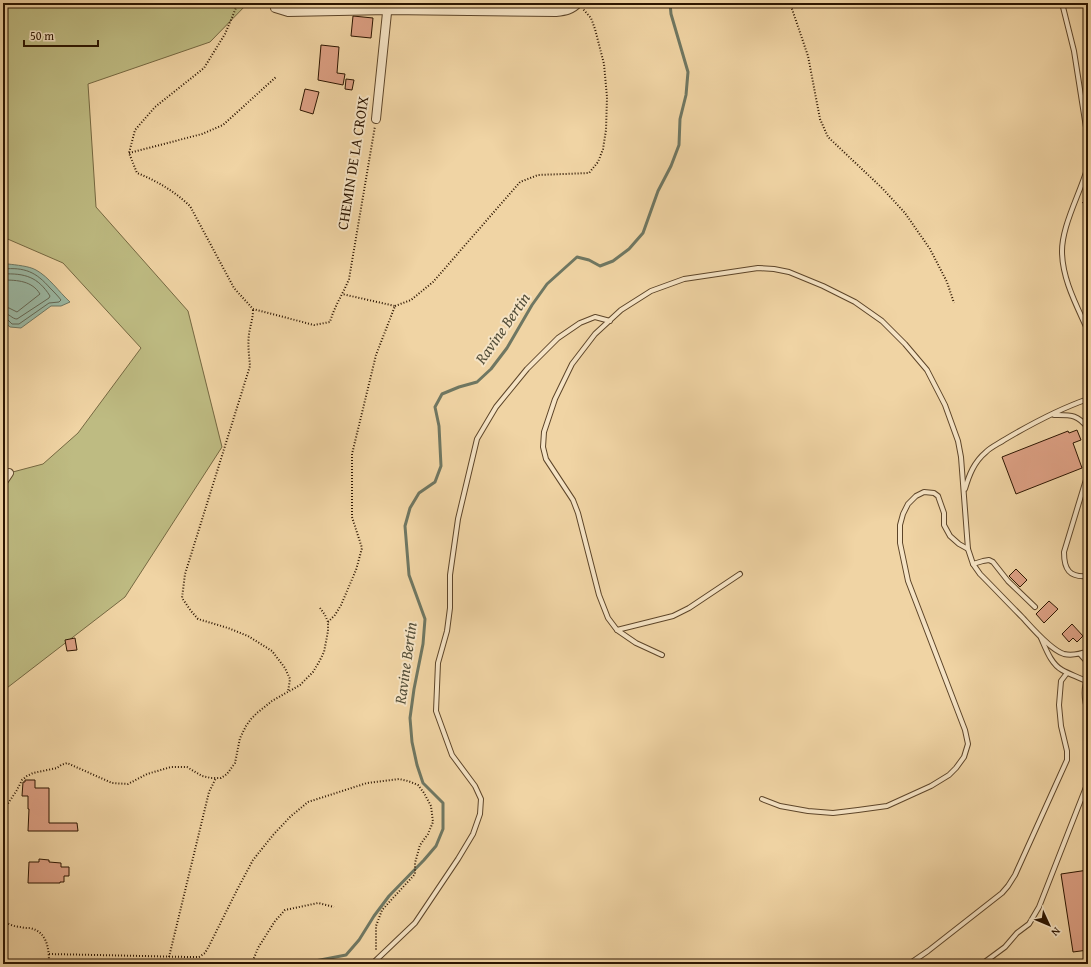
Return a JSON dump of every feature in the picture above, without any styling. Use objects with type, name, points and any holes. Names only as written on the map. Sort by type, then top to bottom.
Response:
[{"type":"street","points":[[275,8],[288,12],[388,6],[556,12],[572,9],[578,3]]},
{"type":"street","name":"CHEMIN DE LA CROIX","points":[[376,119],[388,6]]},
{"type":"street","points":[[3,482],[9,473]]},
{"type":"lane","points":[[1062,3],[1074,51],[1088,140]]},
{"type":"lane","points":[[1088,166],[1066,225],[1062,250],[1070,291],[1088,331]]},
{"type":"lane","points":[[662,655],[636,643],[617,630],[608,618],[599,595],[578,513],[573,500],[546,459],[543,447],[544,432],[555,399],[572,364],[595,334],[621,310],[651,291],[684,279],[758,268],[789,272],[823,286],[855,302],[882,322],[905,344],[928,370],[958,441],[961,457],[968,549],[973,564],[980,574],[1056,651],[1072,655],[1088,651]]},
{"type":"lane","points":[[372,964],[415,923],[473,834],[480,814],[481,799],[475,786],[452,755],[436,711],[438,663],[447,631],[450,608],[450,574],[458,519],[477,438],[496,407],[527,369],[558,338],[580,323],[594,317],[610,321]]},
{"type":"lane","points":[[964,493],[969,475],[975,464],[986,451],[1052,414],[1088,399]]},
{"type":"lane","points":[[1052,414],[1071,415],[1082,421],[1088,428]]},
{"type":"lane","points":[[1088,473],[1064,552],[1064,561],[1067,569],[1072,574],[1079,577],[1088,576]]},
{"type":"lane","points":[[762,799],[780,806],[808,812],[833,813],[886,806],[931,786],[949,775],[956,768],[964,757],[968,744],[965,730],[908,581],[900,543],[900,525],[908,504],[916,496],[924,492],[934,493],[938,496],[944,513],[944,525],[950,536],[958,544],[968,549]]},
{"type":"lane","points":[[973,564],[989,560],[994,562],[1008,581],[1035,607]]},
{"type":"lane","points":[[617,630],[654,621],[689,608],[740,574]]},
{"type":"lane","points":[[1040,636],[1051,660],[1061,670],[1087,679],[1084,689],[1085,702],[1088,712]]},
{"type":"lane","points":[[1080,654],[1088,663]]},
{"type":"lane","points":[[908,964],[918,959],[1002,893],[1015,875],[1067,760],[1067,751],[1061,726],[1059,705],[1061,681],[1067,673]]},
{"type":"lane","points":[[982,964],[1005,947],[1017,933],[1029,924],[1039,907],[1088,782]]},
{"type":"path","points":[[238,3],[225,34],[204,68],[155,107],[135,130],[129,153],[137,173],[157,182],[179,196],[190,206],[234,288],[254,310],[253,319],[249,330],[250,366],[185,574],[182,598],[190,611],[198,619],[248,636],[272,651],[286,668],[290,679],[288,692]]},
{"type":"path","points":[[342,294],[395,306],[411,300],[433,282],[520,182],[538,175],[588,173],[598,162],[603,149],[606,130],[608,96],[604,64],[591,18],[578,3]]},
{"type":"path","points":[[790,3],[808,56],[820,119],[828,137],[882,188],[905,213],[930,249],[948,282],[954,303]]},
{"type":"path","points":[[129,153],[202,134],[223,125],[276,77]]},
{"type":"path","name":"CHEMIN DE LA CROIX","points":[[254,310],[314,325],[330,322],[348,279],[376,119]]},
{"type":"path","points":[[1079,192],[1085,208],[1088,228]]},
{"type":"path","points":[[328,622],[335,615],[341,605],[356,570],[362,548],[352,517],[352,454],[376,355],[395,306]]},
{"type":"path","points":[[3,811],[22,780],[27,776],[33,773],[57,768],[67,762],[112,783],[128,784],[147,774],[171,766],[187,767],[202,776],[221,778],[231,769],[237,758],[240,738],[251,719],[272,701],[308,679],[319,662],[324,652],[328,622],[320,608]]},
{"type":"path","points":[[168,957],[209,792],[216,778]]},
{"type":"path","points":[[49,954],[168,957],[199,956],[205,953],[253,860],[290,817],[308,802],[367,783],[399,779],[418,785],[431,806],[433,822],[428,834],[420,846],[415,863],[415,874],[382,910],[376,926],[376,960]]},
{"type":"path","points":[[252,964],[258,948],[275,921],[285,910],[318,903],[334,907]]},
{"type":"path","points":[[3,921],[19,927],[31,928],[39,932],[47,943],[49,964]]},
{"type":"shaded area","points":[[3,3],[248,3],[210,42],[88,84],[96,207],[188,311],[222,447],[125,597],[3,691],[3,473],[5,471],[9,473],[43,464],[78,433],[141,348],[63,263],[3,237]]},
{"type":"water","points":[[8,264],[26,267],[41,273],[70,302],[61,306],[51,306],[21,328],[10,327],[3,321],[3,265]]},
{"type":"building","points":[[353,16],[373,18],[371,38],[351,36]]},
{"type":"building","points":[[321,45],[339,47],[337,73],[345,74],[343,85],[318,80]]},
{"type":"building","points":[[346,79],[354,80],[352,90],[345,89]]},
{"type":"building","points":[[305,89],[319,92],[313,114],[300,110]]},
{"type":"building","points":[[1077,430],[1081,440],[1073,443],[1082,468],[1016,494],[1002,457],[1068,431],[1069,433]]},
{"type":"building","points":[[1016,569],[1027,580],[1020,587],[1009,576]]},
{"type":"building","points":[[1049,601],[1058,609],[1044,623],[1036,614]]},
{"type":"building","points":[[1072,624],[1083,636],[1077,642],[1073,638],[1069,642],[1062,634]]},
{"type":"building","points":[[75,638],[77,650],[67,651],[65,640]]},
{"type":"building","points":[[25,780],[35,780],[35,788],[49,788],[49,823],[77,823],[78,831],[28,831],[28,796],[22,796],[23,782],[25,782]]},
{"type":"building","points":[[39,859],[61,863],[61,867],[69,867],[69,876],[64,876],[64,882],[60,883],[28,883],[29,862],[39,862]]},
{"type":"building","points":[[1088,870],[1088,950],[1073,952],[1061,874]]},
{"type":"waterway","name":"Ravine Bertin","points":[[309,964],[315,961],[346,955],[359,940],[389,896],[436,846],[443,829],[443,803],[423,783],[412,742],[410,718],[423,644],[425,619],[409,575],[405,526],[410,508],[419,493],[435,482],[441,466],[439,426],[435,407],[442,394],[477,382],[491,369],[507,348],[532,305],[547,284],[577,257],[589,260],[600,266],[613,261],[629,249],[643,233],[658,191],[671,166],[679,145],[680,119],[686,95],[688,72],[671,14],[670,3]]}]
